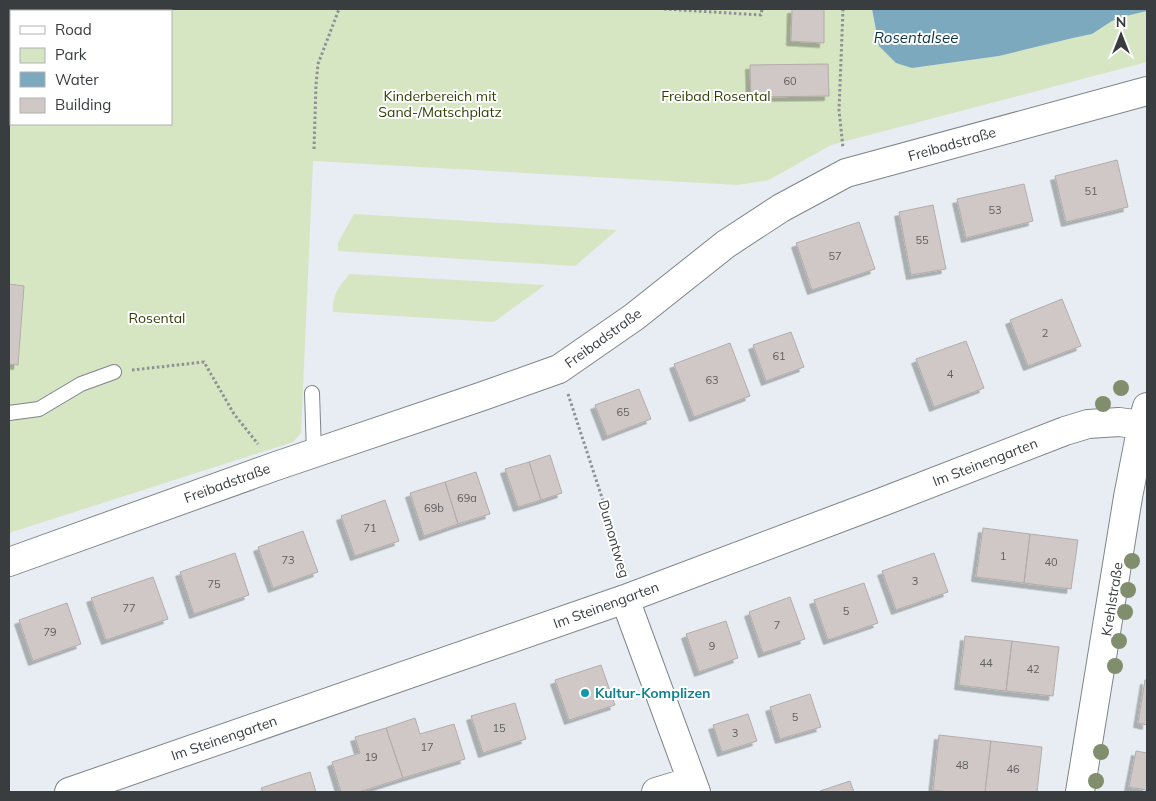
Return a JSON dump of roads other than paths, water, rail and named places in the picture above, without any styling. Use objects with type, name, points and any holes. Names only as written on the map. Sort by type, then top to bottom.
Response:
[{"type":"street","name":"Freibadstraße","points":[[9,562],[314,452],[559,369],[634,317],[726,244],[781,208],[846,173],[1147,91]]},
{"type":"street","name":"Im Steinengarten","points":[[69,792],[625,599],[1065,431],[1088,424],[1118,422],[1145,416]]},
{"type":"street","name":"Krehlstraße","points":[[1080,792],[1128,497],[1145,416]]},
{"type":"street","points":[[625,599],[694,787],[656,792]]},
{"type":"lane","points":[[9,413],[39,409],[81,384],[114,372]]},
{"type":"lane","points":[[312,393],[314,452]]},
{"type":"water","name":"Rosentalsee","points":[[872,9],[1147,9],[1147,11],[1112,21],[1092,34],[999,56],[912,68],[896,63],[879,46]]},
{"type":"place","name":"Kultur-Komplizen","points":[[585,693]]},
{"type":"park label","name":"Freibad Rosental","points":[[716,96]]},
{"type":"park label","name":"Kinderbereich mit Sand-/Matschplatz","points":[[440,104]]},
{"type":"park label","name":"Rosental","points":[[157,318]]}]
